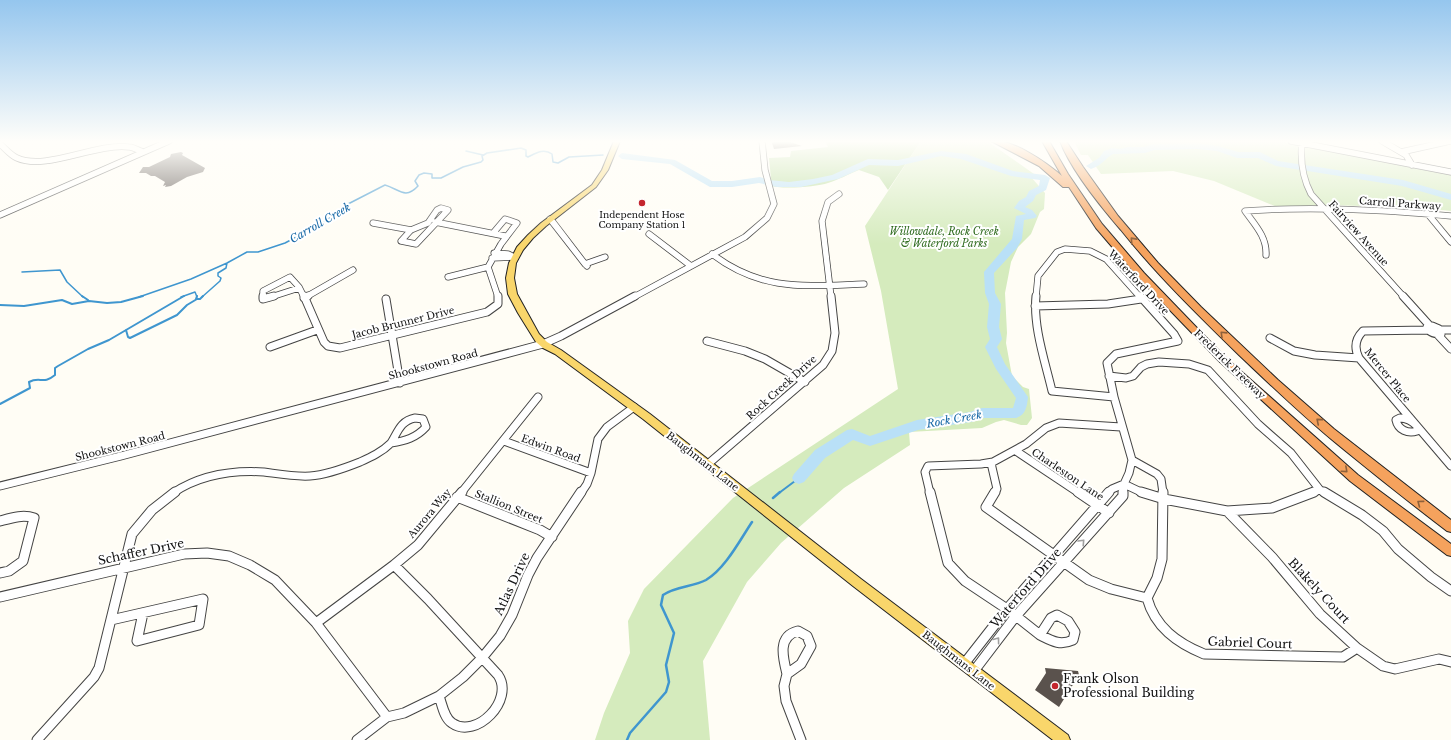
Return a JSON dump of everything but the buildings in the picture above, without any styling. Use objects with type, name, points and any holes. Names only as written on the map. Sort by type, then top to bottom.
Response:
[{"type":"highway","points":[[1057,176],[1069,188],[1084,209],[1099,226]]},
{"type":"highway","name":"Frederick Freeway","points":[[1065,176],[1099,226],[1141,275],[1222,358],[1354,478],[1451,552]]},
{"type":"highway","name":"Frederick Freeway","points":[[1083,176],[1122,228],[1188,300],[1276,385],[1368,463],[1451,526]]},
{"type":"main road","name":"Baughmans Lane","points":[[603,176],[593,188],[551,221],[535,230],[514,257],[510,274],[510,285],[516,304],[543,344],[558,352],[708,464],[790,530],[1062,740]]},
{"type":"street","points":[[0,215],[90,176]]},
{"type":"street","name":"Shookstown Road","points":[[0,486],[122,456],[543,344],[561,336],[745,237],[769,216],[773,209],[774,204],[766,176]]},
{"type":"street","name":"Fairview Avenue","points":[[1303,176],[1307,188],[1323,209],[1429,328]]},
{"type":"street","name":"Rock Creek Drive","points":[[708,464],[805,382],[823,365],[832,351],[835,333],[828,285],[822,221],[828,202],[839,194]]},
{"type":"street","points":[[428,223],[437,210],[441,208],[448,210],[437,222],[416,244],[401,241],[411,230],[428,223],[437,222],[494,232],[506,236]]},
{"type":"street","name":"Carroll Parkway","points":[[1266,255],[1268,246],[1245,211],[1266,209],[1354,208],[1451,216]]},
{"type":"street","points":[[1427,214],[1451,242]]},
{"type":"street","points":[[448,277],[488,267],[506,236],[517,223],[516,221],[505,219],[494,232]]},
{"type":"street","points":[[551,221],[586,265],[605,257]]},
{"type":"street","points":[[374,223],[411,230]]},
{"type":"street","points":[[649,234],[691,266]]},
{"type":"street","name":"Waterford Drive","points":[[974,671],[1015,617],[1124,496],[1124,484],[1132,460],[1121,427],[1107,363],[1116,354],[1178,341],[1174,334],[1106,259],[1090,251],[1065,249],[1057,252],[1051,257],[1038,276],[1035,306],[1041,346],[1052,391],[1114,397]]},
{"type":"street","points":[[712,254],[724,263],[760,280],[794,285],[864,284]]},
{"type":"street","points":[[493,256],[514,257]]},
{"type":"street","name":"Jacob Brunner Drive","points":[[299,288],[324,343],[340,348],[487,312],[498,304],[499,299],[488,267]]},
{"type":"street","points":[[304,298],[353,270]]},
{"type":"street","points":[[290,276],[297,283],[299,288],[263,299],[263,291],[290,276]]},
{"type":"street","points":[[386,299],[400,383]]},
{"type":"street","points":[[1035,306],[1108,304],[1141,299]]},
{"type":"street","points":[[1429,328],[1439,332],[1451,330]]},
{"type":"street","name":"Mercer Place","points":[[1429,328],[1363,331],[1357,337],[1355,350],[1359,358],[1451,466]]},
{"type":"street","points":[[270,347],[317,330]]},
{"type":"street","points":[[1439,332],[1451,349]]},
{"type":"street","points":[[1270,338],[1294,351],[1315,355],[1359,358]]},
{"type":"street","points":[[707,340],[758,356],[805,382]]},
{"type":"street","points":[[1109,376],[1126,378],[1133,376],[1141,367],[1147,364],[1159,362],[1189,364],[1208,370],[1258,424],[1291,453],[1320,490],[1362,515],[1383,531],[1398,549],[1426,573],[1451,591]]},
{"type":"street","name":"Aurora Way","points":[[316,623],[394,565],[418,545],[504,441],[538,397]]},
{"type":"street","name":"Atlas Drive","points":[[387,716],[415,709],[439,696],[463,677],[482,658],[500,636],[512,615],[528,575],[552,536],[580,496],[591,473],[598,439],[607,427],[634,408]]},
{"type":"street","points":[[1040,635],[1015,617],[1007,609],[965,581],[948,563],[925,472],[928,466],[933,464],[991,463],[1016,451],[1033,439],[1042,429],[1051,424],[1059,423],[1121,427]]},
{"type":"street","name":"Edwin Road","points":[[504,441],[591,473]]},
{"type":"street","points":[[37,740],[94,677],[98,668],[111,620],[132,534],[143,519],[160,502],[185,486],[212,475],[235,472],[312,476],[347,467],[369,458],[391,443]]},
{"type":"street","name":"Charleston Lane","points":[[1016,451],[1109,513]]},
{"type":"street","points":[[991,463],[997,489],[986,507],[1089,580],[1121,593],[1147,598],[1157,578],[1162,559],[1164,500],[1161,479],[1157,474],[1132,460]]},
{"type":"street","points":[[1124,484],[1144,494],[1164,500],[1227,511],[1272,508],[1320,490]]},
{"type":"street","name":"Waterford Drive","points":[[964,664],[1007,609],[1112,489],[1124,484]]},
{"type":"street","name":"Stallion Street","points":[[458,497],[552,536]]},
{"type":"street","name":"Blakely Court","points":[[1227,511],[1272,557],[1320,614],[1357,648],[1383,666],[1395,669],[1439,659],[1451,662]]},
{"type":"street","points":[[0,521],[29,516],[34,518],[23,561],[9,571],[0,573]]},
{"type":"street","name":"Schaffer Drive","points":[[0,597],[123,567],[184,554],[207,553],[229,556],[250,565],[275,580],[316,623],[387,716]]},
{"type":"street","points":[[394,565],[428,599],[498,675],[504,686],[502,696],[487,718],[473,726],[463,727],[453,724],[447,718],[439,696]]},
{"type":"street","points":[[111,620],[203,598],[200,625],[137,641],[143,613]]},
{"type":"street","name":"Gabriel Court","points":[[1147,598],[1152,612],[1162,627],[1174,640],[1189,649],[1204,654],[1343,657],[1357,648]]},
{"type":"street","points":[[787,674],[784,686],[786,701],[801,740]]},
{"type":"street","points":[[357,740],[387,716]]},
{"type":"green space","points":[[767,176],[770,176],[771,179],[771,176],[847,176],[832,182],[815,186],[789,188],[774,187],[769,185]]},
{"type":"green space","points":[[875,176],[898,176],[888,190],[879,177]]},
{"type":"green space","name":"Willowdale, Rock Creek & Waterford Parks","points":[[898,176],[1032,176],[1031,177],[1045,193],[1044,209],[1040,212],[1031,234],[1018,247],[1011,262],[1005,293],[1006,343],[1012,376],[1023,387],[1029,389],[1032,418],[1027,425],[1021,425],[1004,420],[982,428],[909,432],[910,445],[844,488],[781,543],[747,582],[703,661],[710,740],[595,740],[604,713],[630,653],[628,621],[644,589],[733,498],[898,389],[881,291],[865,226]]},
{"type":"green space","points":[[1192,176],[1451,176],[1451,211],[1423,208],[1330,205],[1277,207],[1214,181]]},
{"type":"waterway","name":"Carroll Creek","points":[[227,263],[247,252],[258,252],[285,243],[323,223],[348,204],[385,185],[402,192],[409,192],[418,186],[415,181],[419,176]]},
{"type":"waterway","name":"Carroll Creek","points":[[432,176],[432,178],[441,178],[446,176]]},
{"type":"waterway","name":"Rock Creek","points":[[695,176],[710,184],[732,184],[760,180],[767,183],[789,185],[825,180],[839,176]]},
{"type":"waterway","name":"Rock Creek","points":[[799,478],[820,454],[852,434],[870,441],[917,425],[971,417],[982,413],[1016,413],[1020,408],[1022,397],[1000,366],[991,347],[996,339],[993,327],[995,304],[990,293],[989,272],[1013,246],[1017,239],[1019,218],[1032,216],[1029,212],[1019,208],[1022,203],[1030,199],[1032,193],[1043,188],[1045,178],[1024,176]]},
{"type":"waterway","name":"Carroll Creek","points":[[1351,176],[1403,183],[1451,197]]},
{"type":"waterway","name":"Carroll Creek","points":[[139,297],[191,279],[227,263]]},
{"type":"waterway","points":[[202,297],[220,281],[221,278],[218,276],[218,273],[226,268],[227,263]]},
{"type":"waterway","points":[[22,272],[60,270],[67,282],[83,297]]},
{"type":"waterway","points":[[181,297],[195,292],[197,297]]},
{"type":"waterway","name":"Carroll Creek","points":[[82,296],[88,300]]},
{"type":"waterway","name":"Carroll Creek","points":[[0,305],[24,306],[62,300],[72,304],[89,301],[107,303],[121,302],[143,296]]},
{"type":"waterway","points":[[126,330],[184,296]]},
{"type":"waterway","points":[[197,299],[202,297]]},
{"type":"waterway","points":[[126,330],[128,337],[130,338],[177,315],[187,305],[197,299]]},
{"type":"waterway","points":[[0,404],[30,388],[29,382],[33,380],[44,380],[51,378],[55,375],[55,368],[58,366],[126,330]]},
{"type":"waterway","name":"Rock Creek","points":[[779,493],[799,478]]},
{"type":"waterway","name":"Rock Creek","points":[[773,498],[780,492]]},
{"type":"waterway","name":"Rock Creek","points":[[627,740],[630,733],[666,692],[669,682],[666,665],[674,633],[661,605],[663,595],[673,590],[701,582],[713,575],[732,554],[752,522]]},
{"type":"place","name":"Independent Hose Company Station 1","points":[[642,203]]},
{"type":"place","name":"Frank Olson Professional Building","points":[[1055,686]]}]
